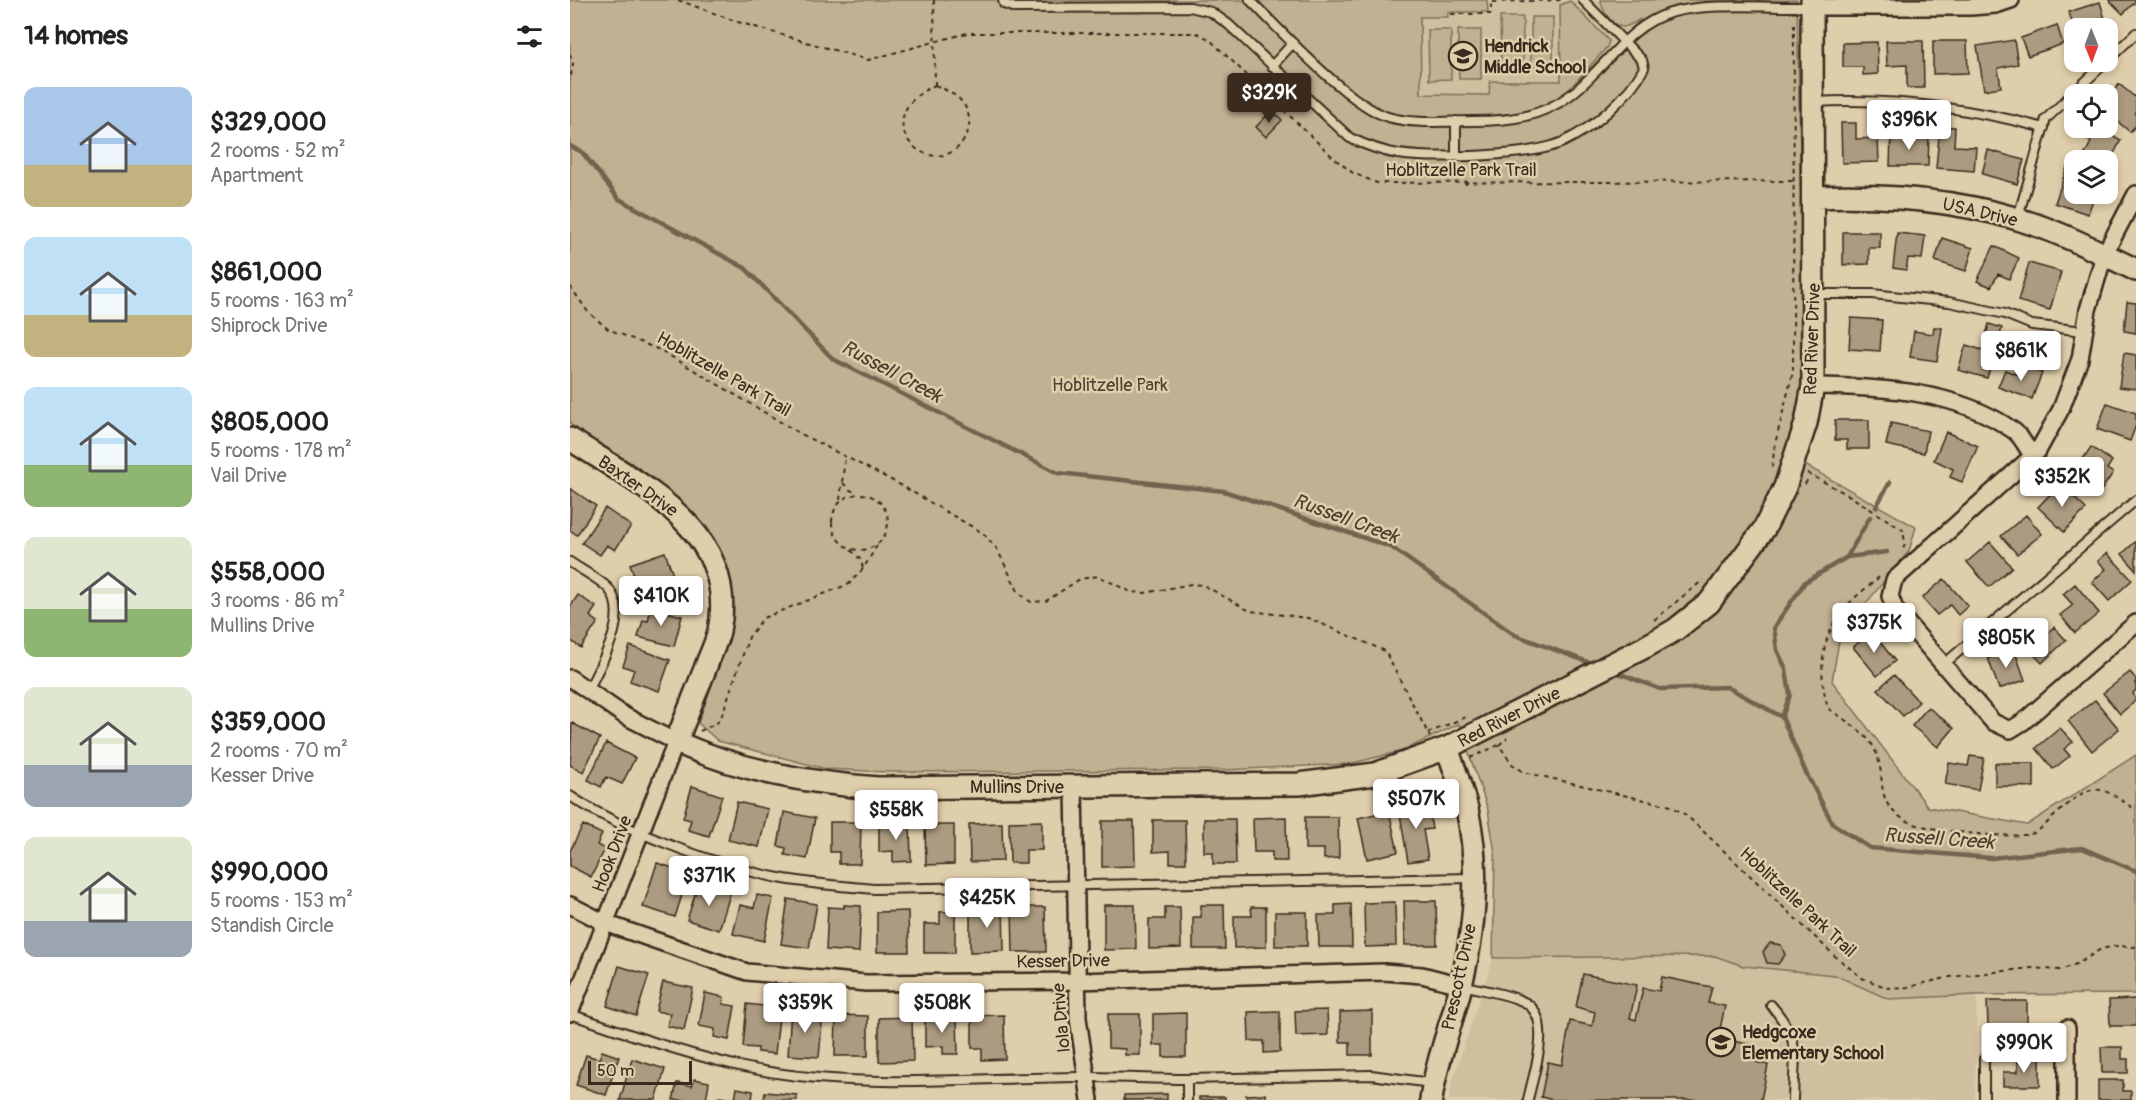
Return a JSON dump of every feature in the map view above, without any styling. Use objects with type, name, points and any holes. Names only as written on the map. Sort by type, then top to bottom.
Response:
[{"type":"street","points":[[1807,8],[1971,7],[1996,5],[2011,0]]},
{"type":"street","name":"Red River Drive","points":[[1439,744],[1513,715],[1659,629],[1709,603],[1764,529],[1792,467],[1806,423],[1813,386],[1813,294],[1808,189],[1814,102],[1807,8]]},
{"type":"street","name":"USA Drive","points":[[1808,189],[1927,200],[1988,211],[2072,239],[2136,270]]},
{"type":"street","points":[[2136,194],[2104,255],[2088,310],[2080,359],[2061,409],[2038,451],[1894,580],[1890,596],[1895,609],[1943,666],[1994,722],[2010,730],[2023,722],[2136,623]]},
{"type":"street","points":[[1813,386],[1903,390],[1934,397],[1974,410],[2016,432],[2028,449],[2038,451]]},
{"type":"street","name":"Baxter Drive","points":[[570,439],[674,508],[694,528],[708,553],[719,582],[722,612],[719,633],[676,742]]},
{"type":"street","name":"Mullins Drive","points":[[570,678],[625,716],[700,753],[759,771],[819,783],[878,788],[1299,784],[1375,774],[1439,744]]},
{"type":"street","name":"Hook Drive","points":[[570,1013],[676,742]]},
{"type":"street","name":"Prescott Drive","points":[[1432,1092],[1461,985],[1471,938],[1474,878],[1467,809],[1439,744]]},
{"type":"street","name":"Iola Drive","points":[[1074,787],[1078,1018],[1090,1100]]},
{"type":"street","name":"Kesser Drive","points":[[570,905],[605,923],[747,972],[866,983],[1077,981],[1384,972],[1422,975],[1461,985]]},
{"type":"street","points":[[2067,1036],[2067,1100]]},
{"type":"lane","points":[[1003,0],[1004,4],[1015,8],[1164,4],[1211,12],[1228,24],[1334,125],[1360,142],[1399,154],[1456,155],[1520,153],[1561,143],[1587,129],[1637,80],[1644,68],[1642,60],[1584,0]]},
{"type":"lane","points":[[1250,0],[1363,106],[1386,117],[1408,121],[1525,117],[1549,109],[1571,96],[1624,40],[1651,22],[1670,13],[1700,8],[1807,8]]},
{"type":"lane","points":[[2118,50],[2136,33]]},
{"type":"lane","points":[[1272,66],[1293,42]]},
{"type":"lane","points":[[2017,219],[2046,119],[2095,72]]},
{"type":"lane","points":[[1814,102],[1844,100],[1992,114],[2044,128]]},
{"type":"lane","points":[[1456,121],[1456,155]]},
{"type":"lane","points":[[1813,294],[1872,294],[1949,302],[2005,314],[2032,325],[2084,331]]},
{"type":"lane","points":[[1943,666],[2136,500]]},
{"type":"lane","points":[[570,562],[609,590],[615,606],[616,621],[588,691]]},
{"type":"lane","points":[[570,796],[585,806],[641,832],[728,865],[778,878],[874,889],[1474,878]]},
{"type":"lane","points":[[1461,985],[1526,1003],[1540,1021],[1542,1033],[1528,1100]]},
{"type":"lane","points":[[1771,1005],[1789,1025],[1795,1046],[1793,1100]]},
{"type":"lane","points":[[570,1013],[675,1050],[749,1068],[830,1078],[878,1081],[1371,1075],[1432,1092]]},
{"type":"lane","points":[[1983,1100],[1984,1059],[1999,1046],[2067,1036]]},
{"type":"lane","points":[[1187,1079],[1187,1100]]},
{"type":"path","name":"Hoblitzelle Park Trail","points":[[678,0],[738,22],[868,60],[967,33],[1197,33],[1209,39],[1353,173],[1377,183],[1466,185],[1792,181],[1808,189]]},
{"type":"path","points":[[934,0],[935,85]]},
{"type":"path","points":[[1451,14],[1491,14],[1491,2],[1564,0]]},
{"type":"path","points":[[1772,472],[1775,444],[1793,372],[1792,30],[1807,8]]},
{"type":"path","points":[[570,54],[573,64],[570,81]]},
{"type":"path","points":[[935,85],[959,97],[967,108],[970,122],[968,134],[960,146],[949,153],[936,156],[923,154],[912,147],[904,136],[902,123],[904,110],[911,99],[935,85]]},
{"type":"path","points":[[1466,154],[1466,185]]},
{"type":"path","name":"Hoblitzelle Park Trail","points":[[570,286],[588,312],[608,329],[662,351],[845,458],[912,492],[983,533],[997,549],[1019,593],[1031,602],[1046,602],[1068,586],[1089,576],[1106,578],[1131,592],[1145,593],[1191,584],[1203,585],[1250,611],[1262,614],[1298,615],[1380,647],[1397,671],[1439,744]]},
{"type":"path","points":[[845,458],[843,483],[839,502],[832,515],[832,529],[838,541],[861,560],[863,569]]},
{"type":"path","points":[[1806,472],[1850,495],[1903,530],[1905,543],[1901,555]]},
{"type":"path","points":[[698,732],[717,723],[722,715],[749,637],[763,618],[782,608],[839,590],[849,584],[863,569],[885,535],[888,524],[886,513],[880,503],[871,496],[849,490],[843,483]]},
{"type":"path","points":[[839,502],[849,496],[860,494]]},
{"type":"path","points":[[850,549],[865,550],[878,544]]},
{"type":"path","points":[[1884,573],[1843,609],[1827,637],[1821,661],[1828,708],[1858,729],[1873,747],[1880,785],[1888,808],[1911,822],[1933,829],[2019,836],[2036,832],[2081,793],[2098,787],[2110,792],[2136,810]]},
{"type":"path","points":[[1659,629],[1706,577]]},
{"type":"path","name":"Hoblitzelle Park Trail","points":[[1467,759],[1499,745],[1512,764],[1524,772],[1671,806],[1686,814],[1835,956],[1862,978],[1888,988],[2020,969],[2060,970],[2079,963],[2101,949],[2116,946],[2136,947]]},
{"type":"shaded area","name":"Hendrick Middle School","points":[[1265,0],[1693,0],[1562,96],[1410,112]]},
{"type":"shaded area","name":"Hedgcoxe Elementary School","points":[[1715,956],[1743,966],[1835,975],[1888,999],[1977,995],[1975,1100],[1449,1100],[1451,1085],[1493,958]]},
{"type":"green space","name":"Hoblitzelle Park","points":[[570,0],[1487,0],[1488,12],[1448,12],[1448,17],[1420,17],[1421,94],[1489,95],[1490,81],[1561,81],[1560,5],[1570,1],[1609,41],[1607,47],[1573,85],[1641,19],[1627,26],[1618,26],[1608,16],[1601,0],[1797,0],[1804,360],[1797,418],[1787,455],[1916,527],[1909,551],[1840,635],[1832,681],[1928,807],[2027,825],[2136,755],[2136,994],[1977,995],[1888,999],[1835,975],[1743,966],[1715,956],[1493,958],[1495,853],[1488,810],[1459,724],[1402,751],[1349,764],[1225,770],[887,772],[826,769],[718,741],[698,723],[731,632],[729,571],[709,529],[666,490],[570,424]]},
{"type":"green space","points":[[1500,17],[1523,17],[1523,66],[1501,67]]},
{"type":"green space","points":[[1531,17],[1553,17],[1553,66],[1531,66]]},
{"type":"green space","points":[[1428,30],[1451,30],[1451,79],[1429,80]]},
{"type":"green space","points":[[1458,30],[1481,30],[1481,79],[1459,79]]},
{"type":"building","points":[[2109,0],[2136,0],[2136,1],[2123,14]]},
{"type":"building","points":[[2100,2],[2105,18],[2071,18],[2069,12]]},
{"type":"building","points":[[2057,25],[2063,44],[2028,56],[2021,38]]},
{"type":"building","points":[[2014,40],[2018,64],[1998,68],[2001,87],[1984,90],[1977,46]]},
{"type":"building","points":[[1886,41],[1923,41],[1924,88],[1907,88],[1907,65],[1887,66]]},
{"type":"building","points":[[1933,41],[1967,41],[1968,73],[1933,74]]},
{"type":"building","points":[[1877,42],[1878,74],[1863,75],[1863,67],[1843,67],[1843,43]]},
{"type":"building","points":[[2118,85],[2136,98],[2136,125],[2130,132],[2118,122]]},
{"type":"building","points":[[1272,110],[1282,120],[1266,137],[1256,127]]},
{"type":"building","points":[[1841,123],[1856,123],[1856,139],[1878,138],[1879,162],[1842,163]]},
{"type":"building","points":[[1940,126],[1955,127],[1954,146],[1976,147],[1974,171],[1936,168]]},
{"type":"building","points":[[1891,136],[1929,136],[1928,166],[1890,166]]},
{"type":"building","points":[[2084,138],[2121,140],[2116,150],[2087,150],[2091,142]]},
{"type":"building","points":[[1988,150],[2024,160],[2017,184],[1982,174]]},
{"type":"building","points":[[2064,176],[2064,204],[2092,204],[2088,214],[2055,203]]},
{"type":"building","points":[[1843,232],[1880,232],[1880,248],[1869,248],[1869,264],[1843,265]]},
{"type":"building","points":[[1897,233],[1925,236],[1922,259],[1908,258],[1906,270],[1893,268]]},
{"type":"building","points":[[1942,238],[1973,248],[1966,271],[1935,261]]},
{"type":"building","points":[[1994,246],[2019,258],[2009,279],[1998,274],[1991,287],[1977,281]]},
{"type":"building","points":[[2029,263],[2061,272],[2050,310],[2018,301]]},
{"type":"building","points":[[2127,302],[2136,303],[2136,333],[2124,331]]},
{"type":"building","points":[[1851,318],[1882,320],[1880,351],[1849,349]]},
{"type":"building","points":[[1989,324],[2002,328],[1987,378],[1958,370],[1966,345],[1982,350]]},
{"type":"building","points":[[1934,327],[1942,328],[1937,361],[1910,357],[1914,331],[1933,334]]},
{"type":"building","points":[[2124,353],[2136,355],[2136,389],[2119,387]]},
{"type":"building","points":[[2022,366],[2042,373],[2032,399],[1998,387],[2005,370],[2019,375]]},
{"type":"building","points":[[2107,403],[2136,413],[2136,425],[2130,441],[2097,429]]},
{"type":"building","points":[[1835,420],[1869,420],[1869,449],[1847,449],[1847,440],[1835,440]]},
{"type":"building","points":[[1891,423],[1928,431],[1924,453],[1886,445]]},
{"type":"building","points":[[1946,432],[1978,446],[1962,482],[1950,477],[1953,469],[1934,460]]},
{"type":"building","points":[[2091,447],[2112,461],[2107,469],[2113,473],[2100,492],[2073,474]]},
{"type":"building","points":[[2060,484],[2086,509],[2064,532],[2038,507]]},
{"type":"building","points":[[571,489],[596,506],[577,535],[570,530]]},
{"type":"building","points":[[605,508],[631,526],[615,550],[607,545],[600,555],[582,543]]},
{"type":"building","points":[[2026,515],[2042,534],[2017,554],[2001,536]]},
{"type":"building","points":[[2136,541],[2136,570],[2122,554]]},
{"type":"building","points":[[1990,542],[2012,567],[1989,587],[1967,562]]},
{"type":"building","points":[[665,552],[675,581],[640,594],[630,564]]},
{"type":"building","points":[[2107,553],[2132,580],[2109,601],[2092,582],[2106,569],[2098,561]]},
{"type":"building","points":[[1944,579],[1968,606],[1958,615],[1950,605],[1937,615],[1922,598]]},
{"type":"building","points":[[2075,584],[2099,613],[2075,633],[2060,615],[2073,605],[2063,594]]},
{"type":"building","points":[[578,595],[596,607],[590,616],[598,622],[581,648],[570,640],[570,607]]},
{"type":"building","points":[[651,608],[682,616],[674,646],[638,637],[643,620],[648,621]]},
{"type":"building","points":[[2035,626],[2044,636],[2054,627],[2066,640],[2042,663],[2020,640]]},
{"type":"building","points":[[1872,632],[1895,661],[1877,676],[1853,647]]},
{"type":"building","points":[[630,646],[670,660],[659,691],[630,681],[634,670],[623,666]]},
{"type":"building","points":[[2014,649],[2025,680],[1999,689],[1988,658]]},
{"type":"building","points":[[2130,672],[2136,679],[2136,690],[2133,693],[2136,700],[2120,714],[2103,693]]},
{"type":"building","points":[[1894,675],[1919,702],[1903,716],[1878,689]]},
{"type":"building","points":[[2095,700],[2119,729],[2092,751],[2068,721]]},
{"type":"building","points":[[1928,707],[1954,728],[1938,747],[1912,726]]},
{"type":"building","points":[[572,723],[600,738],[583,772],[570,765]]},
{"type":"building","points":[[2060,728],[2073,742],[2064,749],[2070,756],[2053,769],[2036,748]]},
{"type":"building","points":[[606,743],[635,758],[622,784],[606,777],[601,787],[588,780]]},
{"type":"building","points":[[1970,756],[1984,758],[1978,790],[1945,784],[1949,763],[1968,766]]},
{"type":"building","points":[[1995,763],[2034,763],[2034,787],[1995,786]]},
{"type":"building","points":[[692,786],[722,796],[709,836],[688,830],[691,820],[683,818]]},
{"type":"building","points":[[737,802],[768,809],[759,847],[728,840]]},
{"type":"building","points":[[1428,803],[1432,829],[1423,830],[1428,859],[1408,862],[1399,808]]},
{"type":"building","points":[[1389,811],[1398,852],[1367,859],[1358,818]]},
{"type":"building","points":[[784,812],[815,818],[807,859],[785,855],[786,848],[778,846]]},
{"type":"building","points":[[1286,817],[1287,861],[1272,861],[1272,852],[1254,852],[1253,818]]},
{"type":"building","points":[[1305,817],[1338,817],[1339,858],[1324,859],[1324,849],[1305,849]]},
{"type":"building","points":[[1204,819],[1235,819],[1236,864],[1213,864],[1213,852],[1204,852]]},
{"type":"building","points":[[1153,820],[1185,820],[1186,863],[1170,863],[1170,851],[1153,852]]},
{"type":"building","points":[[1042,821],[1042,850],[1026,850],[1026,863],[1010,863],[1009,822]]},
{"type":"building","points":[[1102,821],[1134,821],[1135,866],[1102,867]]},
{"type":"building","points":[[830,822],[861,822],[860,864],[839,864],[839,852],[830,852]]},
{"type":"building","points":[[1002,823],[1003,861],[970,862],[969,824]]},
{"type":"building","points":[[910,824],[911,861],[893,862],[893,851],[879,852],[879,825]]},
{"type":"building","points":[[583,825],[602,834],[597,845],[605,849],[591,877],[570,866],[570,851]]},
{"type":"building","points":[[925,825],[954,825],[954,864],[926,865]]},
{"type":"building","points":[[657,863],[689,873],[675,917],[643,907]]},
{"type":"building","points":[[713,886],[731,891],[719,930],[687,920],[697,888],[711,892]]},
{"type":"building","points":[[757,895],[773,898],[764,941],[733,934],[740,905],[754,908]]},
{"type":"building","points":[[788,899],[817,904],[809,948],[781,944]]},
{"type":"building","points":[[1404,901],[1436,901],[1437,945],[1405,945]]},
{"type":"building","points":[[1395,902],[1396,946],[1365,947],[1364,903]]},
{"type":"building","points":[[1351,904],[1352,947],[1319,947],[1318,915],[1335,915],[1335,905]]},
{"type":"building","points":[[844,905],[861,906],[859,952],[826,950],[828,907],[844,908]]},
{"type":"building","points":[[1104,905],[1135,905],[1136,949],[1104,950]]},
{"type":"building","points":[[1201,905],[1224,905],[1225,949],[1193,949],[1193,917],[1201,917]]},
{"type":"building","points":[[1003,906],[1004,951],[970,952],[970,907]]},
{"type":"building","points":[[1012,907],[1045,907],[1046,952],[1013,952]]},
{"type":"building","points":[[1165,907],[1180,907],[1181,948],[1149,949],[1149,919],[1165,919]]},
{"type":"building","points":[[1251,907],[1266,907],[1266,947],[1234,948],[1234,916],[1252,916]]},
{"type":"building","points":[[908,911],[909,952],[877,952],[877,912]]},
{"type":"building","points":[[955,911],[955,953],[924,953],[924,924],[940,924],[940,912]]},
{"type":"building","points":[[1275,912],[1307,912],[1307,946],[1275,946]]},
{"type":"building","points":[[1770,943],[1781,945],[1785,955],[1778,964],[1767,963],[1763,952]]},
{"type":"building","points":[[619,966],[649,975],[636,1016],[607,1006]]},
{"type":"building","points":[[1583,974],[1637,985],[1630,1018],[1636,1020],[1643,988],[1659,991],[1662,977],[1712,987],[1708,1003],[1725,1006],[1718,1038],[1748,1044],[1746,1054],[1756,1057],[1755,1062],[1768,1065],[1761,1100],[1553,1100],[1541,1097],[1548,1062],[1562,1065],[1570,1021],[1592,1026],[1595,1012],[1576,1007]]},
{"type":"building","points":[[663,982],[693,988],[684,1030],[667,1026],[670,1014],[656,1011]]},
{"type":"building","points":[[705,993],[724,997],[723,1004],[735,1006],[729,1040],[714,1037],[715,1029],[699,1026]]},
{"type":"building","points":[[2136,999],[2136,1026],[2110,1026],[2109,1000]]},
{"type":"building","points":[[1987,1001],[2027,1001],[2027,1026],[1988,1026]]},
{"type":"building","points":[[747,1004],[780,1008],[775,1054],[758,1052],[758,1048],[743,1047]]},
{"type":"building","points":[[791,1010],[823,1013],[819,1057],[788,1055]]},
{"type":"building","points":[[1327,1010],[1328,1035],[1296,1036],[1295,1011]]},
{"type":"building","points":[[1280,1011],[1280,1052],[1264,1053],[1264,1041],[1249,1041],[1248,1012]]},
{"type":"building","points":[[1372,1011],[1372,1055],[1350,1055],[1350,1042],[1340,1042],[1340,1012]]},
{"type":"building","points":[[1186,1013],[1186,1057],[1163,1057],[1163,1045],[1153,1045],[1153,1014]]},
{"type":"building","points":[[1108,1014],[1140,1014],[1140,1055],[1125,1055],[1125,1049],[1108,1048]]},
{"type":"building","points":[[836,1015],[868,1016],[868,1056],[835,1056]]},
{"type":"building","points":[[1004,1015],[1005,1059],[982,1060],[982,1048],[972,1048],[972,1016]]},
{"type":"building","points":[[912,1017],[913,1061],[879,1062],[879,1018]]},
{"type":"building","points":[[925,1017],[957,1017],[958,1054],[943,1054],[943,1046],[925,1047]]},
{"type":"building","points":[[2101,1047],[2122,1047],[2122,1059],[2128,1059],[2128,1073],[2102,1073]]},
{"type":"building","points":[[602,1051],[619,1057],[606,1095],[576,1085],[586,1055],[599,1059]]},
{"type":"building","points":[[2040,1058],[2040,1086],[2003,1086],[2003,1072],[2018,1072],[2018,1059]]},
{"type":"building","points":[[632,1059],[665,1069],[656,1100],[620,1100]]},
{"type":"building","points":[[694,1079],[709,1082],[706,1100],[673,1100],[677,1083],[692,1086]]},
{"type":"building","points":[[2098,1080],[2123,1080],[2123,1091],[2131,1091],[2131,1100],[2098,1100]]},
{"type":"building","points":[[737,1088],[753,1091],[752,1100],[719,1100],[719,1097],[735,1099]]},
{"type":"building","points":[[765,1092],[797,1095],[797,1100],[764,1100]]},
{"type":"building","points":[[1167,1094],[1167,1100],[1124,1100],[1124,1095]]},
{"type":"building","points":[[1266,1094],[1266,1100],[1247,1100],[1246,1095]]},
{"type":"building","points":[[1199,1097],[1225,1097],[1225,1100],[1199,1100]]},
{"type":"waterway","name":"Russell Creek","points":[[570,146],[582,152],[619,199],[745,268],[833,359],[1058,473],[1224,491],[1391,547],[1515,635],[1596,665]]},
{"type":"waterway","points":[[1876,507],[1890,482]]},
{"type":"waterway","points":[[1847,557],[1870,517]]},
{"type":"waterway","points":[[1782,717],[1790,695],[1786,669],[1777,650],[1774,627],[1805,582],[1847,557],[1887,552]]},
{"type":"waterway","name":"Russell Creek","points":[[1613,671],[1660,689],[1727,687],[1782,717],[1806,773],[1833,824],[1870,848],[1991,858],[2082,848],[2136,871]]},
{"type":"place","name":"Hendrick Middle School","points":[[1463,56]]},
{"type":"place","name":"Hedgcoxe Elementary School","points":[[1721,1042]]}]
